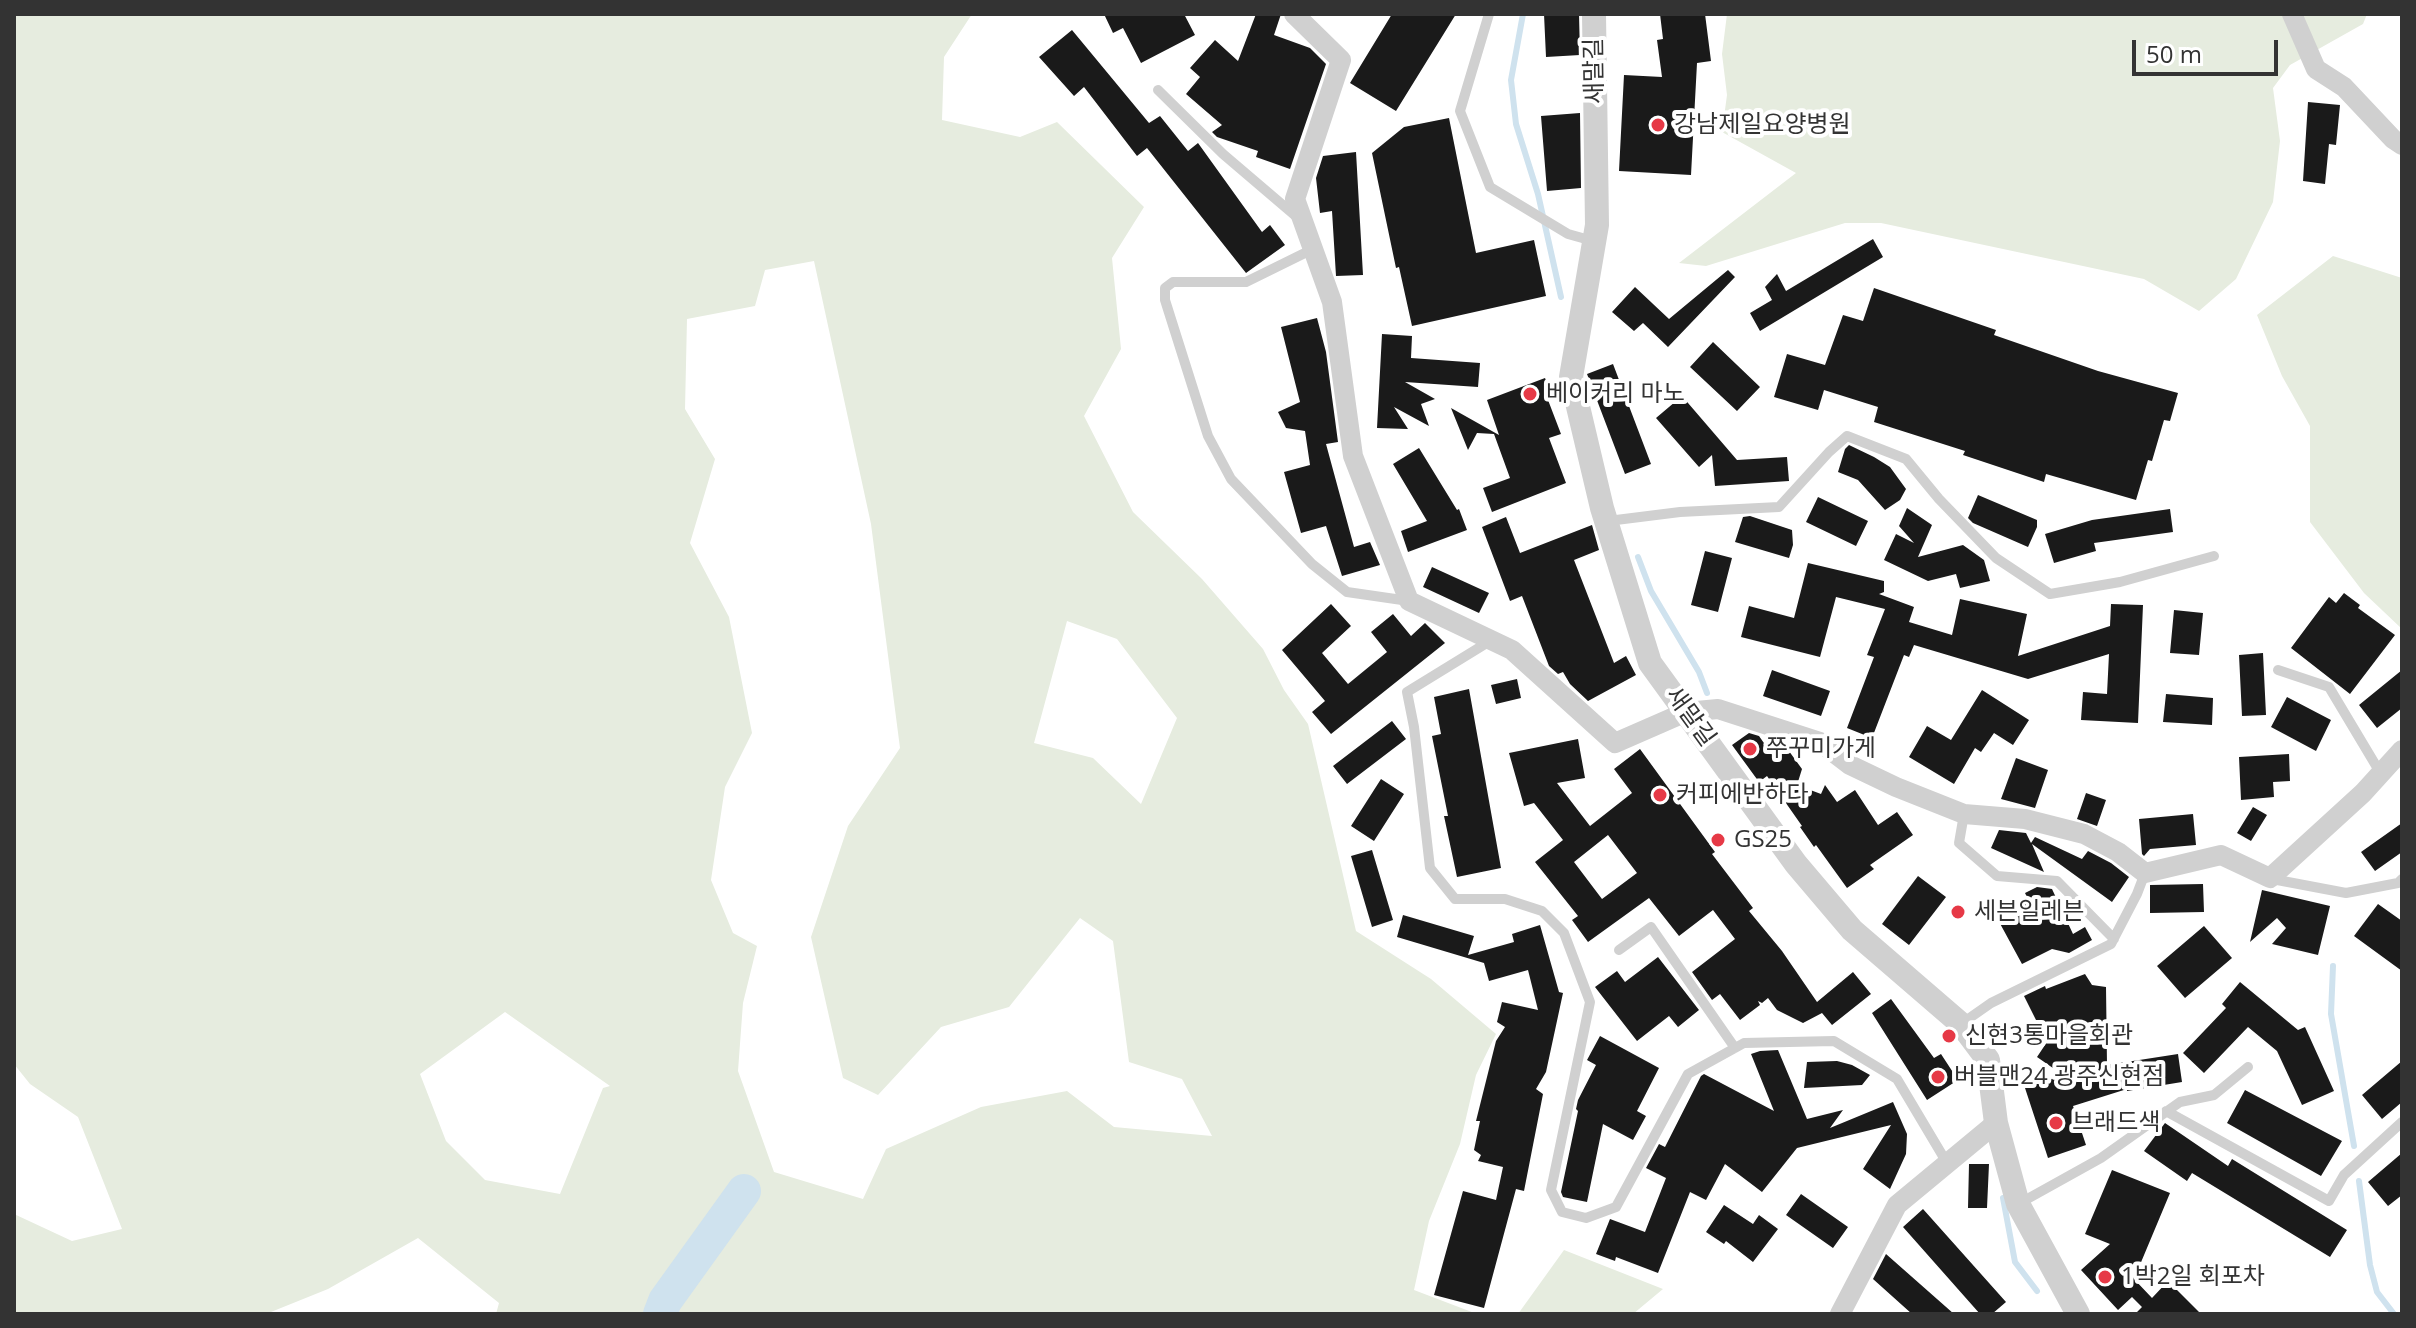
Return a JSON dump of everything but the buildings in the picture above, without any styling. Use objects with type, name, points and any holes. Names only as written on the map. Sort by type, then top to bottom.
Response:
[{"type":"street","points":[[1294,14],[1341,60],[1295,199],[1332,302],[1353,456],[1409,601],[1512,650],[1615,743],[1686,712],[1718,709],[1820,742],[1850,765],[1964,814],[2025,819],[2084,834],[2118,852],[2145,873],[2221,855],[2270,878],[2381,774],[2402,750]]},
{"type":"street","name":"새말길","points":[[1594,14],[1597,225],[1571,377],[1606,521],[1650,663],[1796,864],[1852,930],[1961,1024],[1988,1060],[1996,1123],[2018,1204],[2078,1314]]},
{"type":"street","points":[[2292,14],[2316,69],[2344,87],[2402,145]]},
{"type":"street","points":[[1840,1314],[1897,1205],[1996,1123]]},
{"type":"lane","points":[[1489,14],[1460,111],[1490,187],[1568,234],[1593,241]]},
{"type":"lane","points":[[1158,90],[1223,154],[1303,222]]},
{"type":"lane","points":[[1313,249],[1246,282],[1173,282],[1165,288],[1165,300],[1208,436],[1231,479],[1312,564],[1347,592],[1409,601]]},
{"type":"lane","points":[[1606,521],[1680,512],[1779,507],[1847,436],[1906,459],[1939,499],[1996,558],[2050,594],[2120,582],[2214,556]]},
{"type":"lane","points":[[1492,640],[1407,692],[1414,727],[1430,868],[1455,899],[1505,899],[1542,911],[1564,933],[1590,1002],[1551,1190],[1562,1212],[1586,1218],[1616,1207],[1688,1074],[1744,1043],[1834,1041],[1897,1079],[1947,1163]]},
{"type":"lane","points":[[2278,670],[2329,687],[2381,774]]},
{"type":"lane","points":[[1964,814],[1959,843],[1997,876],[2057,881],[2114,939]]},
{"type":"lane","points":[[1961,1024],[1991,1003],[2111,944],[2145,873]]},
{"type":"lane","points":[[2270,878],[2346,893],[2398,883],[2402,879]]},
{"type":"lane","points":[[1619,950],[1651,927],[1735,1048]]},
{"type":"lane","points":[[2018,1204],[2101,1158],[2180,1102],[2214,1095],[2248,1067]]},
{"type":"lane","points":[[2166,1111],[2329,1201],[2344,1175],[2402,1122]]},
{"type":"shaded area","points":[[14,14],[972,14],[944,57],[942,120],[1020,137],[1057,122],[1144,207],[1112,258],[1121,349],[1084,416],[1133,512],[1202,579],[1263,649],[1284,690],[1308,724],[1356,931],[1431,979],[1496,1034],[1476,1075],[1460,1144],[1429,1221],[1414,1290],[1477,1314],[496,1314],[499,1303],[418,1238],[328,1289],[266,1314],[14,1314],[14,1214],[72,1241],[122,1229],[78,1117],[30,1084],[14,1064]],"holes":[[[814,261],[871,524],[900,748],[848,826],[811,937],[843,1078],[878,1095],[941,1027],[1009,1007],[1080,918],[1113,941],[1129,1062],[1182,1079],[1212,1136],[1114,1127],[1067,1091],[981,1107],[886,1149],[863,1199],[774,1172],[738,1071],[743,1003],[757,946],[733,933],[711,880],[725,787],[752,733],[729,617],[690,543],[715,459],[685,409],[687,319],[755,306],[765,270]],[[1067,621],[1117,639],[1177,718],[1141,804],[1093,758],[1034,743]],[[505,1012],[610,1086],[603,1088],[560,1194],[485,1180],[446,1141],[420,1074]]]},
{"type":"shaded area","points":[[1727,14],[2367,14],[2363,24],[2290,65],[2273,88],[2280,141],[2273,202],[2236,279],[2199,311],[2144,279],[1881,223],[1845,223],[1706,266],[1679,263],[1796,173],[1722,132],[1727,95],[1722,54]]},
{"type":"shaded area","points":[[2333,256],[2402,278],[2402,629],[2364,593],[2310,522],[2310,426],[2282,376],[2257,315]]},
{"type":"shaded area","points":[[1564,1250],[1663,1289],[1633,1314],[1518,1314]]},
{"type":"waterway","points":[[1523,14],[1511,80],[1516,124],[1538,194],[1561,297]]},
{"type":"waterway","points":[[1638,557],[1651,591],[1699,672],[1707,693]]},
{"type":"waterway","points":[[2333,966],[2331,1014],[2354,1146]]},
{"type":"waterway","points":[[2359,1181],[2370,1265],[2377,1292],[2394,1314]]},
{"type":"waterway","points":[[660,1314],[665,1301],[744,1191]]},
{"type":"waterway","points":[[2003,1198],[2015,1262],[2037,1291]]},
{"type":"place","name":"강남제일요양병원","points":[[1658,125]]},
{"type":"place","name":"베이커리 마노","points":[[1530,394]]},
{"type":"place","name":"쭈꾸미가게","points":[[1750,749]]},
{"type":"place","name":"커피에반하다","points":[[1660,795]]},
{"type":"place","name":"GS25","points":[[1718,840]]},
{"type":"place","name":"세븐일레븐","points":[[1958,912]]},
{"type":"place","name":"신현3통마을회관","points":[[1949,1036]]},
{"type":"place","name":"버블맨24 광주신현점","points":[[1938,1077]]},
{"type":"place","name":"브래드색","points":[[2056,1123]]},
{"type":"place","name":"1박2일 회포차","points":[[2105,1277]]}]
